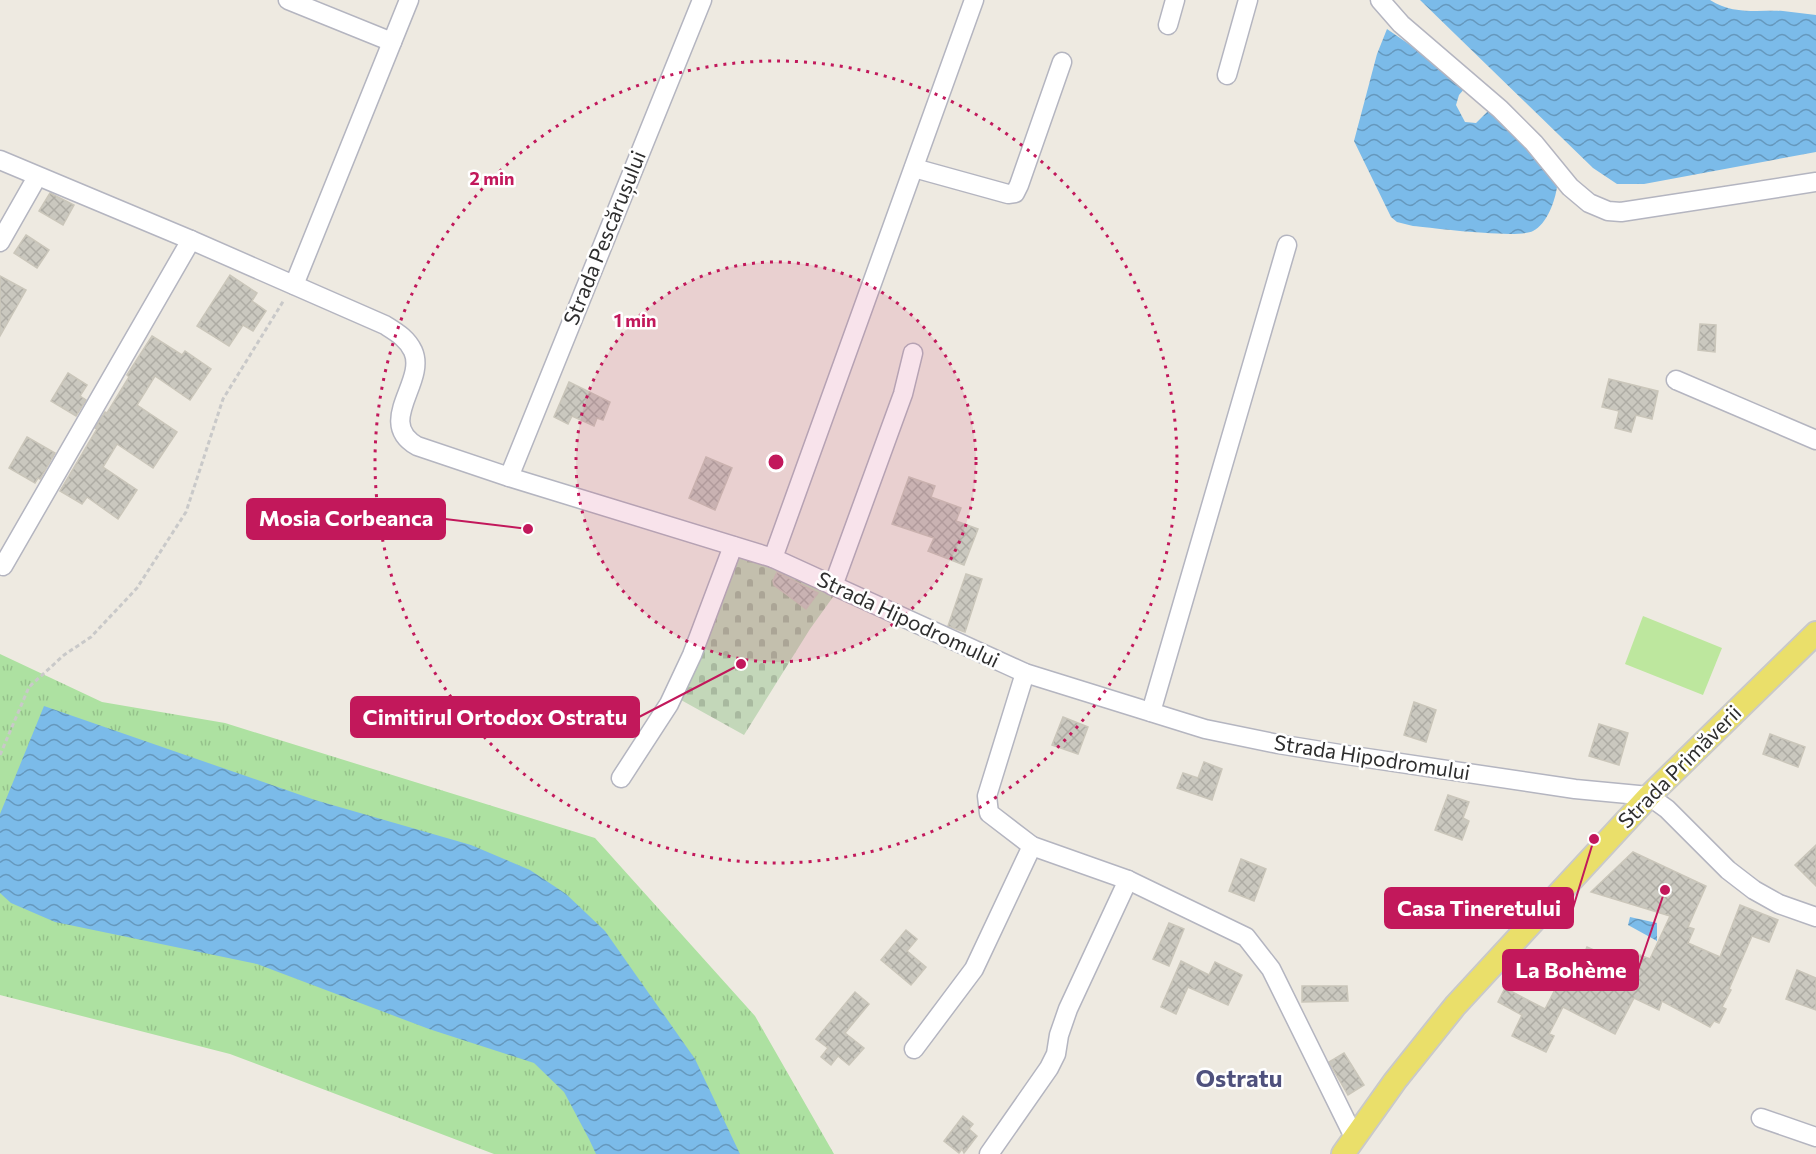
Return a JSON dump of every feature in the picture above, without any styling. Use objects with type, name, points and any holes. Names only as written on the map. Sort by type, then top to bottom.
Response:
[{"type":"main road","name":"Strada Primăverii","points":[[1349,1145],[1419,1050],[1455,1006],[1649,796],[1816,633]]},
{"type":"street","points":[[288,0],[392,42]]},
{"type":"street","points":[[294,285],[409,0]]},
{"type":"street","name":"Strada Pescărușului","points":[[509,477],[702,0]]},
{"type":"street","points":[[773,558],[974,0]]},
{"type":"street","points":[[1168,25],[1175,0]]},
{"type":"street","points":[[1227,75],[1248,0]]},
{"type":"street","points":[[1380,0],[1401,24],[1500,110],[1534,143],[1570,187],[1589,202],[1608,211],[1621,212],[1816,182]]},
{"type":"street","points":[[914,168],[1008,194],[1015,193],[1062,62]]},
{"type":"street","name":"Strada Hipodromului","points":[[0,160],[191,240],[385,325],[403,336],[416,362],[401,415],[400,429],[408,441],[417,446],[509,477],[773,558],[1024,673],[1205,729],[1278,744],[1575,789],[1649,796]]},
{"type":"street","points":[[0,242],[38,177]]},
{"type":"street","points":[[3,566],[191,240]]},
{"type":"street","points":[[1151,712],[1287,245]]},
{"type":"street","points":[[833,586],[903,394],[913,353]]},
{"type":"street","points":[[1676,380],[1816,440]]},
{"type":"street","points":[[621,778],[669,704],[692,655],[733,546]]},
{"type":"street","points":[[1024,673],[987,796],[989,813],[1032,846],[1128,880],[1246,937],[1271,969],[1349,1145]]},
{"type":"street","points":[[1649,796],[1667,809],[1728,870],[1754,890],[1779,904],[1816,917]]},
{"type":"street","points":[[914,1050],[974,969],[1032,846]]},
{"type":"street","points":[[989,1154],[1049,1068],[1056,1054],[1059,1035],[1068,1009],[1128,880]]},
{"type":"street","points":[[1761,1118],[1816,1137]]},
{"type":"path","points":[[0,755],[29,687],[64,656],[91,637],[137,588],[186,512],[223,399],[294,285]]},
{"type":"green space","points":[[738,556],[777,564],[838,590],[810,629],[744,735],[681,700]]},
{"type":"green space","points":[[1643,616],[1722,648],[1703,695],[1625,664]]},
{"type":"green space","points":[[0,654],[102,702],[225,723],[595,838],[755,1016],[834,1154],[494,1154],[230,1054],[0,995]]},
{"type":"water","points":[[1420,0],[1710,0],[1737,10],[1783,11],[1816,15],[1816,152],[1644,184],[1617,184],[1593,168]]},
{"type":"water","points":[[1387,29],[1445,69],[1465,88],[1459,95],[1456,105],[1465,122],[1476,123],[1489,110],[1546,169],[1557,187],[1550,212],[1538,228],[1524,233],[1511,234],[1475,232],[1413,226],[1397,222],[1391,217],[1354,141],[1377,54]]},
{"type":"water","points":[[44,706],[315,800],[471,845],[530,870],[566,894],[605,931],[695,1059],[740,1154],[596,1154],[564,1092],[534,1063],[429,1029],[257,964],[55,922],[11,903],[0,893],[0,814]]},
{"type":"water","points":[[1630,917],[1657,923],[1657,941],[1628,925]]},
{"type":"building","points":[[50,193],[74,205],[63,225],[39,211]]},
{"type":"building","points":[[26,235],[49,250],[37,268],[14,253]]},
{"type":"building","points":[[230,275],[257,293],[252,301],[266,311],[253,331],[243,325],[229,346],[197,326]]},
{"type":"building","points":[[0,276],[26,290],[0,336]]},
{"type":"building","points":[[1700,324],[1716,325],[1715,352],[1698,350]]},
{"type":"building","points":[[152,336],[182,355],[185,351],[211,369],[190,400],[155,376],[137,405],[177,432],[153,468],[117,444],[103,467],[137,490],[118,519],[87,497],[82,504],[60,491],[97,429],[95,428],[105,412],[107,413],[129,377],[127,375]]},
{"type":"building","points":[[68,373],[87,385],[80,396],[86,400],[76,416],[51,401]]},
{"type":"building","points":[[1609,379],[1658,391],[1652,419],[1636,415],[1631,432],[1615,428],[1619,411],[1602,407]]},
{"type":"building","points":[[569,382],[610,402],[603,420],[597,418],[594,426],[572,416],[568,424],[554,417]]},
{"type":"building","points":[[27,437],[55,453],[40,479],[38,478],[35,483],[9,468]]},
{"type":"building","points":[[706,457],[732,468],[715,510],[689,498]]},
{"type":"building","points":[[909,477],[935,486],[931,497],[961,508],[956,521],[978,529],[964,565],[928,551],[934,538],[892,524]]},
{"type":"building","points":[[777,572],[818,593],[806,609],[774,585],[773,581]]},
{"type":"building","points":[[966,574],[982,579],[965,632],[948,626]]},
{"type":"building","points":[[1414,702],[1436,710],[1426,742],[1404,735]]},
{"type":"building","points":[[1063,717],[1088,727],[1078,754],[1052,745]]},
{"type":"building","points":[[1599,724],[1628,733],[1619,765],[1589,756]]},
{"type":"building","points":[[1770,734],[1805,747],[1798,767],[1763,754]]},
{"type":"building","points":[[1204,762],[1222,769],[1212,800],[1177,788],[1183,773],[1198,778]]},
{"type":"building","points":[[1448,795],[1469,802],[1463,818],[1469,821],[1462,840],[1435,830]]},
{"type":"building","points":[[1816,845],[1816,886],[1795,865]]},
{"type":"building","points":[[1633,852],[1706,886],[1688,927],[1694,929],[1688,943],[1720,957],[1740,905],[1778,920],[1769,942],[1752,936],[1722,1007],[1726,1009],[1719,1023],[1714,1021],[1710,1027],[1662,1001],[1659,1010],[1634,998],[1615,1034],[1563,1007],[1549,1034],[1554,1036],[1546,1052],[1512,1036],[1522,1015],[1498,1002],[1505,988],[1545,1009],[1561,978],[1571,983],[1587,947],[1628,965],[1631,956],[1638,960],[1640,955],[1650,959],[1670,916],[1591,892]]},
{"type":"building","points":[[1241,859],[1266,869],[1254,901],[1229,891]]},
{"type":"building","points":[[1169,923],[1184,929],[1169,966],[1153,959]]},
{"type":"building","points":[[906,930],[917,939],[907,951],[926,967],[911,985],[881,960]]},
{"type":"building","points":[[1181,961],[1209,975],[1215,962],[1242,975],[1228,1005],[1188,987],[1176,1014],[1161,1007]]},
{"type":"building","points":[[1797,970],[1816,978],[1816,1010],[1786,999]]},
{"type":"building","points":[[1302,986],[1347,986],[1348,1001],[1302,1002]]},
{"type":"building","points":[[855,992],[869,1004],[845,1033],[864,1048],[849,1065],[838,1056],[831,1065],[821,1057],[828,1048],[816,1039]]},
{"type":"building","points":[[1344,1053],[1364,1085],[1348,1095],[1329,1062]]},
{"type":"building","points":[[963,1116],[973,1124],[969,1129],[977,1136],[964,1153],[962,1149],[959,1153],[944,1141]]},
{"type":"place","name":"Mosia Corbeanca","points":[[528,529]]},
{"type":"place","name":"Cimitirul Ortodox Ostratu","points":[[741,664]]},
{"type":"place","name":"Casa Tineretului","points":[[1594,839]]},
{"type":"place","name":"La Bohème","points":[[1665,890]]},
{"type":"district","name":"Ostratu","points":[[1239,1079]]}]
